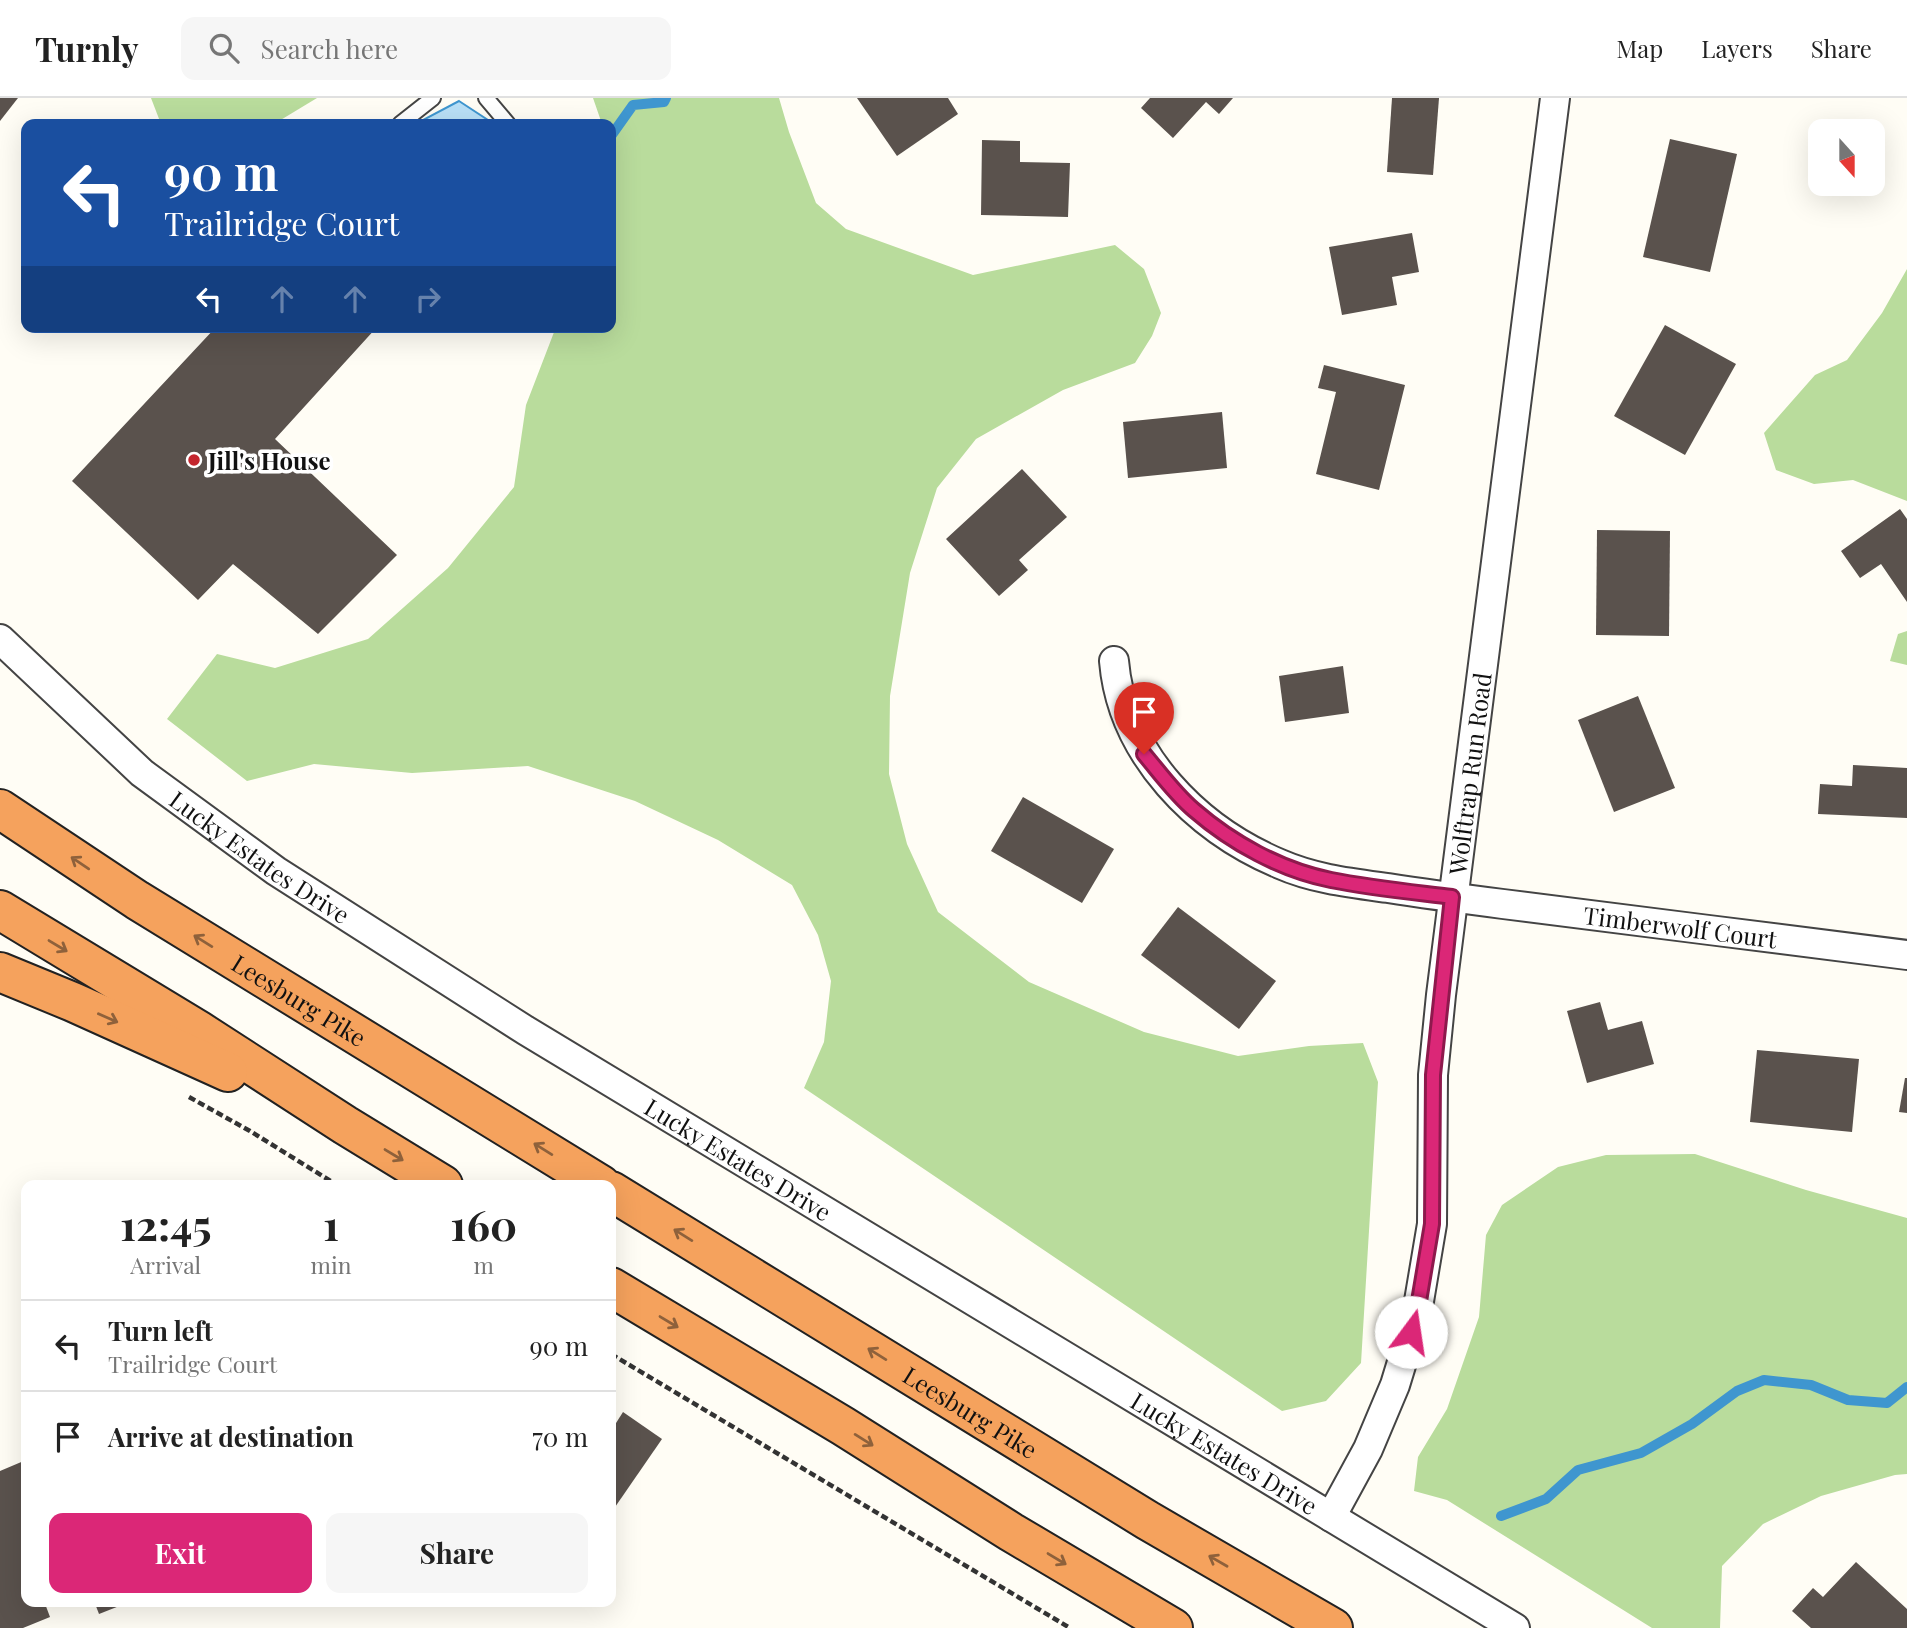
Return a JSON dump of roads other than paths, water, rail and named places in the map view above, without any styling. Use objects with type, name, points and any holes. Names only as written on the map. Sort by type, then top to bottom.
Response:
[{"type":"highway","name":"Leesburg Pike","points":[[0,809],[137,900],[593,1180]]},
{"type":"highway","points":[[0,911],[198,1030],[435,1180]]},
{"type":"highway","points":[[0,972],[73,1002],[345,1125]]},
{"type":"highway","name":"Leesburg Pike","points":[[616,1194],[1147,1520],[1333,1628]]},
{"type":"highway","points":[[616,1290],[1173,1628]]},
{"type":"street","name":"Wolftrap Run Road","points":[[1331,1517],[1374,1436],[1395,1385],[1417,1313],[1432,1224],[1433,1075],[1452,897],[1555,98]]},
{"type":"street","name":"Lucky Estates Drive","points":[[0,639],[142,773],[276,872],[525,1030],[1515,1628]]},
{"type":"street","name":"Timberwolf Court","points":[[1114,661],[1125,713],[1144,754],[1173,790],[1193,810],[1233,840],[1280,864],[1329,880],[1907,955]]},
{"type":"lane","points":[[406,119],[433,98]]},
{"type":"lane","points":[[486,98],[504,119]]},
{"type":"water","points":[[459,101],[486,119],[425,119]]},
{"type":"waterway","points":[[616,129],[633,105],[664,102],[666,98]]},
{"type":"waterway","points":[[1501,1516],[1546,1499],[1578,1470],[1641,1453],[1692,1424],[1737,1391],[1764,1380],[1811,1385],[1848,1400],[1887,1403],[1907,1387]]},
{"type":"place","name":"Jill's House","points":[[194,460]]}]
